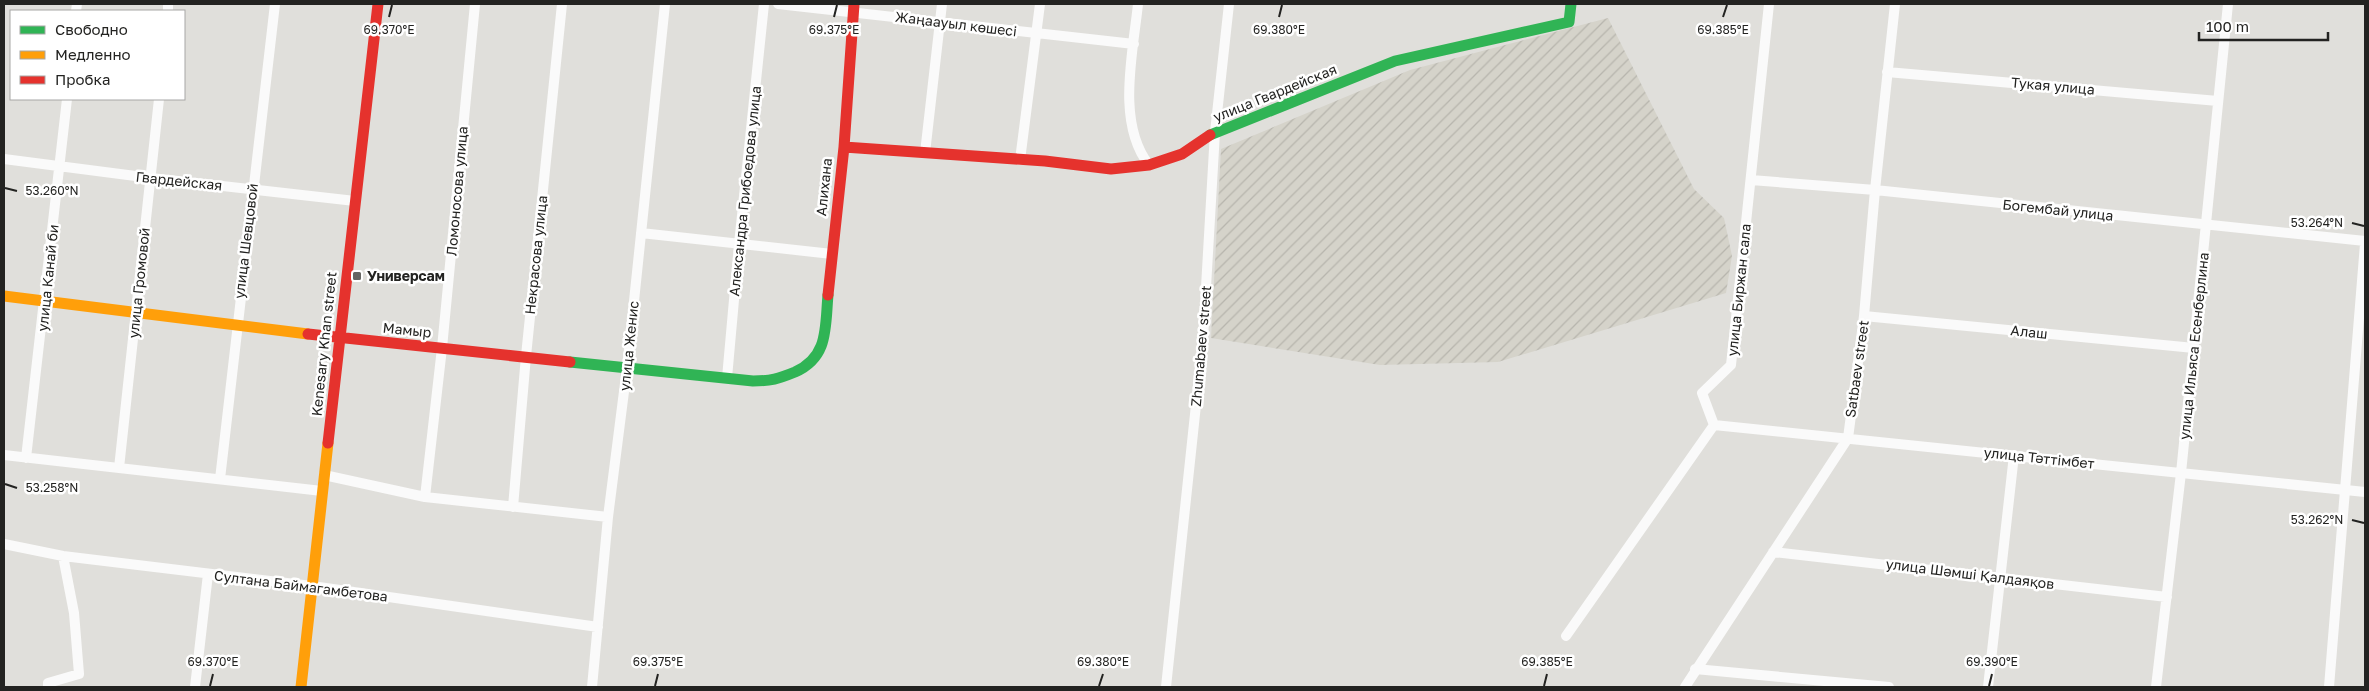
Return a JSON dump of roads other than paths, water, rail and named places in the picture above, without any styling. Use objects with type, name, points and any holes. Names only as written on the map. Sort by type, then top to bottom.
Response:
[{"type":"street","name":"улица Шевцовой","points":[[220,479],[236,325],[275,4]]},
{"type":"street","name":"Kenesary Khan street","points":[[301,687],[354,201],[378,4]]},
{"type":"street","name":"Ломоносова улица","points":[[425,497],[442,348],[475,4]]},
{"type":"street","name":"Некрасова улица","points":[[513,507],[526,356],[562,4]]},
{"type":"street","name":"улица Женис","points":[[592,687],[608,517],[627,368],[665,4]]},
{"type":"street","name":"Александра Грибоедова улица","points":[[727,378],[764,4]]},
{"type":"street","name":"Жаңаауыл көшесі","points":[[778,4],[854,8],[941,22],[1134,44]]},
{"type":"street","points":[[925,153],[942,4]]},
{"type":"street","points":[[1020,160],[1040,4]]},
{"type":"street","points":[[1138,4],[1129,104],[1138,148],[1149,165]]},
{"type":"street","name":"Zhumabaev street","points":[[1166,687],[1204,339],[1215,132],[1229,4]]},
{"type":"street","name":"улица Гвардейская","points":[[844,147],[1111,169],[1149,165],[1182,154],[1215,132],[1395,61],[1569,22],[1571,4]]},
{"type":"street","name":"улица Биржан сала","points":[[1714,425],[1702,393],[1731,365],[1770,4]]},
{"type":"street","name":"Satbaev street","points":[[1685,687],[1848,438],[1864,316],[1875,190],[1895,4]]},
{"type":"street","name":"улица Ильяса Есенберлина","points":[[2156,687],[2182,473],[2228,4]]},
{"type":"street","name":"Алихана","points":[[806,367],[814,361],[823,342],[844,147],[854,8]]},
{"type":"street","name":"Тукая улица","points":[[1887,72],[2218,101]]},
{"type":"street","name":"улица Канай би","points":[[26,458],[46,301],[67,100]]},
{"type":"street","name":"улица Громовой","points":[[119,468],[159,100]]},
{"type":"street","name":"Гвардейская","points":[[4,158],[150,178],[354,201]]},
{"type":"street","name":"Богембай улица","points":[[1751,180],[1875,190],[2365,243]]},
{"type":"street","points":[[641,233],[832,254]]},
{"type":"street","points":[[2329,687],[2365,243]]},
{"type":"street","name":"Мамыр","points":[[4,296],[340,338],[727,378],[773,381],[806,367]]},
{"type":"street","name":"Алаш","points":[[1864,316],[2194,348]]},
{"type":"street","points":[[1566,636],[1714,425]]},
{"type":"street","name":"улица Тәттімбет","points":[[1714,425],[2365,492]]},
{"type":"street","points":[[4,455],[322,491]]},
{"type":"street","points":[[1988,687],[2014,455]]},
{"type":"street","points":[[324,475],[425,497],[608,517]]},
{"type":"street","name":"Султана Баймагамбетова","points":[[4,544],[63,556],[312,586],[598,627]]},
{"type":"street","name":"улица Шәмші Қалдаяқов","points":[[1773,552],[2167,597]]},
{"type":"street","points":[[48,687],[48,683],[79,674],[74,613],[63,556]]},
{"type":"street","points":[[195,687],[208,574]]},
{"type":"street","points":[[1695,669],[1889,687]]},
{"type":"place","name":"Универсам","points":[[357,276]]}]
